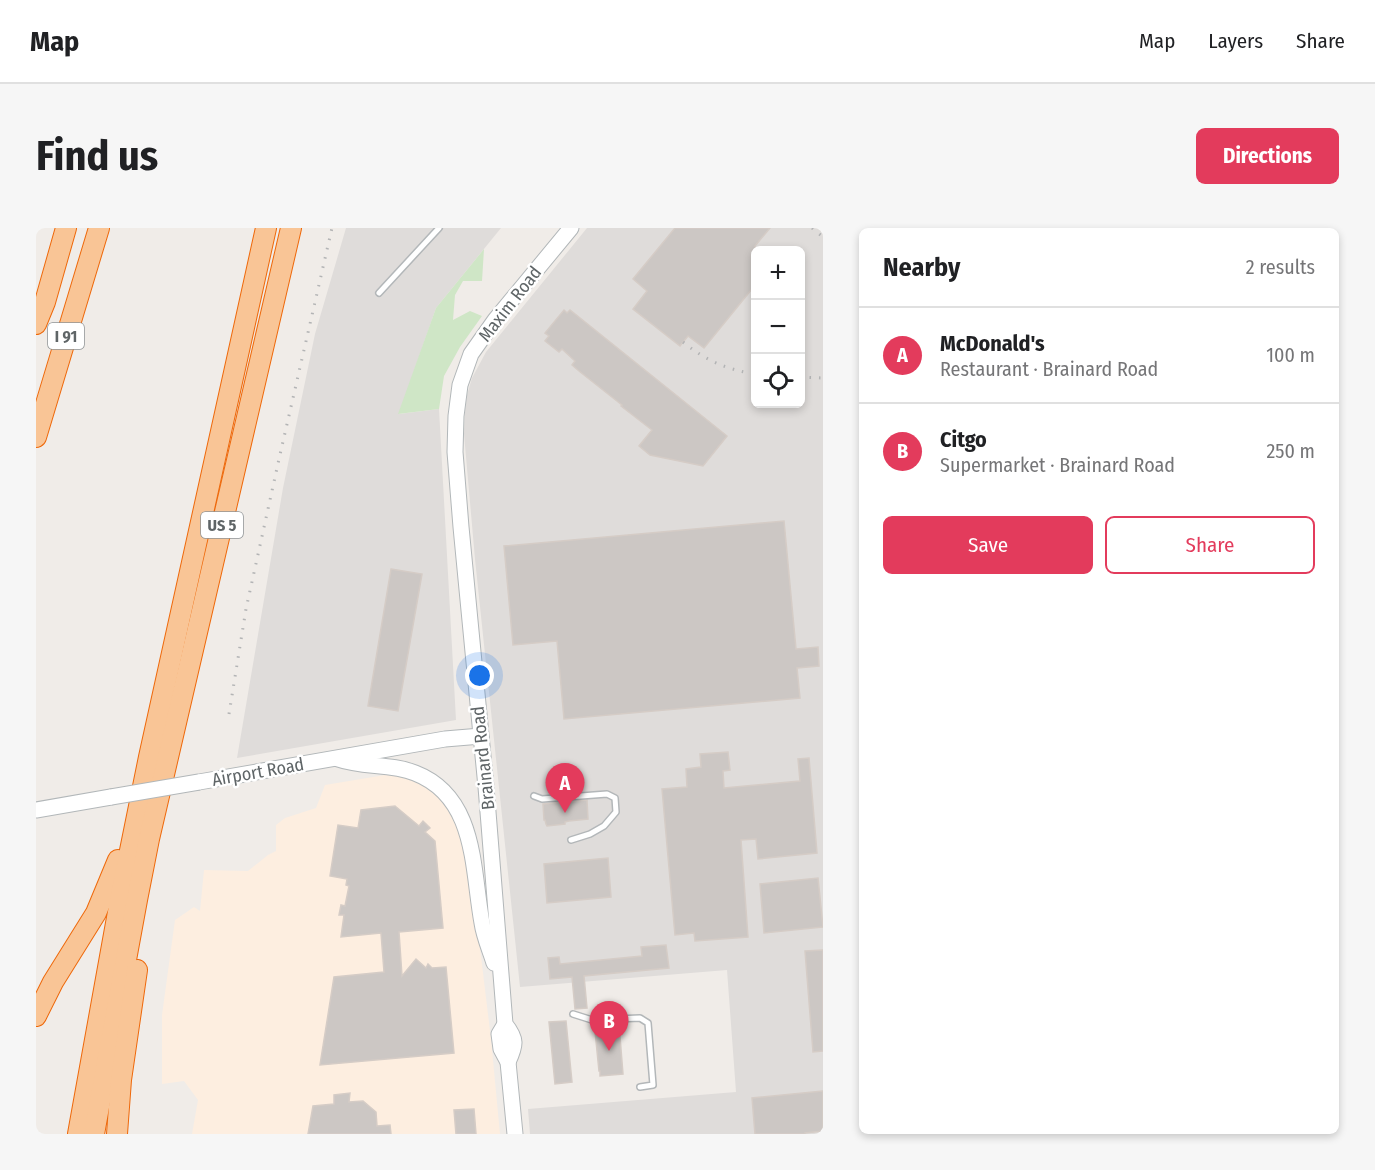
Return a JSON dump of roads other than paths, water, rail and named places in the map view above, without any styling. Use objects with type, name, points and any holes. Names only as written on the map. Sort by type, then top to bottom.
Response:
[{"type":"highway","points":[[36,290],[53,228]]},
{"type":"highway","points":[[36,324],[45,302],[66,228]]},
{"type":"highway","name":"US 5","points":[[78,1134],[122,890],[169,664],[266,228]]},
{"type":"highway","name":"US 5","points":[[94,1134],[153,822],[291,228]]},
{"type":"highway","name":"I 91","points":[[36,437],[98,230]]},
{"type":"highway","points":[[36,1016],[53,982],[96,914],[115,869],[126,832],[153,705],[169,664]]},
{"type":"highway","points":[[117,1134],[121,1080],[150,889],[153,822]]},
{"type":"highway","points":[[36,1003],[53,982]]},
{"type":"main road","name":"Maxim Road","points":[[460,385],[471,354],[495,320],[571,228]]},
{"type":"main road","name":"Brainard Road","points":[[460,385],[455,452],[460,527],[481,736],[502,985],[505,1024],[499,1034],[501,1049],[508,1062],[515,1134]]},
{"type":"main road","name":"Airport Road","points":[[36,810],[445,739],[481,736]]},
{"type":"main road","points":[[338,759],[364,765],[396,768],[418,774],[438,787],[454,804],[467,833],[482,926],[502,985]]},
{"type":"lane","points":[[379,293],[439,228]]},
{"type":"lane","points":[[534,796],[542,799],[607,794],[615,798],[616,812],[604,826],[590,834],[571,840]]},
{"type":"lane","points":[[573,1014],[592,1020],[640,1018],[648,1023],[653,1085],[640,1087]]},
{"type":"railway","points":[[229,714],[246,609],[332,228]]},
{"type":"railway","points":[[812,228],[823,237]]},
{"type":"railway","points":[[683,342],[717,363],[751,373]]},
{"type":"railway","points":[[805,377],[823,378]]},
{"type":"place","name":"McDonald's","points":[[565,813]]},
{"type":"place","name":"Citgo","points":[[609,1051]]}]
